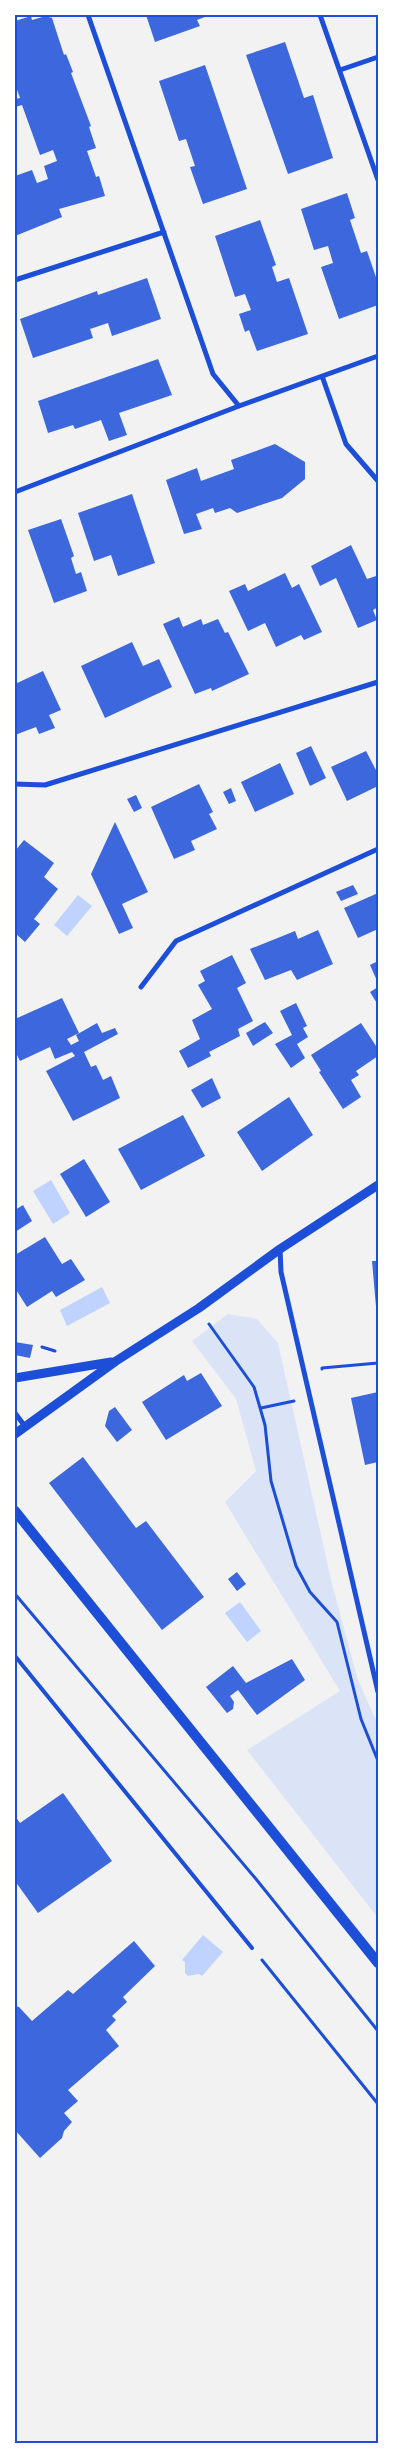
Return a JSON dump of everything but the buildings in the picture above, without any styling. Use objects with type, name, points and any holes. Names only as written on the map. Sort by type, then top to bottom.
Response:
[{"type":"main road","points":[[15,1510],[378,1963]]},
{"type":"street","points":[[88,15],[213,374],[239,406]]},
{"type":"street","points":[[320,15],[378,180]]},
{"type":"street","points":[[340,70],[378,57]]},
{"type":"street","points":[[15,280],[164,232]]},
{"type":"street","points":[[15,492],[239,406],[378,356]]},
{"type":"street","points":[[322,376],[346,444],[378,481]]},
{"type":"street","points":[[15,784],[45,785],[378,682]]},
{"type":"street","points":[[141,987],[176,941],[378,849]]},
{"type":"street","points":[[15,1434],[24,1425],[116,1361],[199,1308],[280,1249],[378,1185]]},
{"type":"street","points":[[280,1249],[281,1272],[378,1692]]},
{"type":"street","points":[[15,1378],[116,1361]]},
{"type":"street","points":[[15,1413],[24,1425]]},
{"type":"lane","points":[[15,1656],[252,1948]]},
{"type":"path","points":[[199,1308],[213,1331],[246,1373],[254,1387],[265,1425],[271,1481],[296,1566],[310,1592],[337,1622],[362,1719],[378,1761]]},
{"type":"path","points":[[15,1594],[256,1879],[378,2031]]},
{"type":"path","points":[[252,1948],[378,2104]]},
{"type":"shaded area","points":[[228,1314],[257,1319],[278,1343],[332,1584],[358,1680],[378,1725],[378,1918],[247,1750],[340,1691],[225,1502],[256,1471],[236,1399],[192,1341]]},
{"type":"water","points":[[78,895],[92,906],[67,936],[54,925]]},
{"type":"water","points":[[51,1180],[70,1213],[53,1224],[33,1191]]},
{"type":"water","points":[[102,1287],[110,1303],[67,1326],[60,1310]]},
{"type":"water","points":[[240,1602],[261,1631],[247,1642],[225,1613]]},
{"type":"water","points":[[203,1935],[223,1952],[202,1976],[199,1974],[188,1976],[185,1973],[185,1962],[182,1960]]}]
